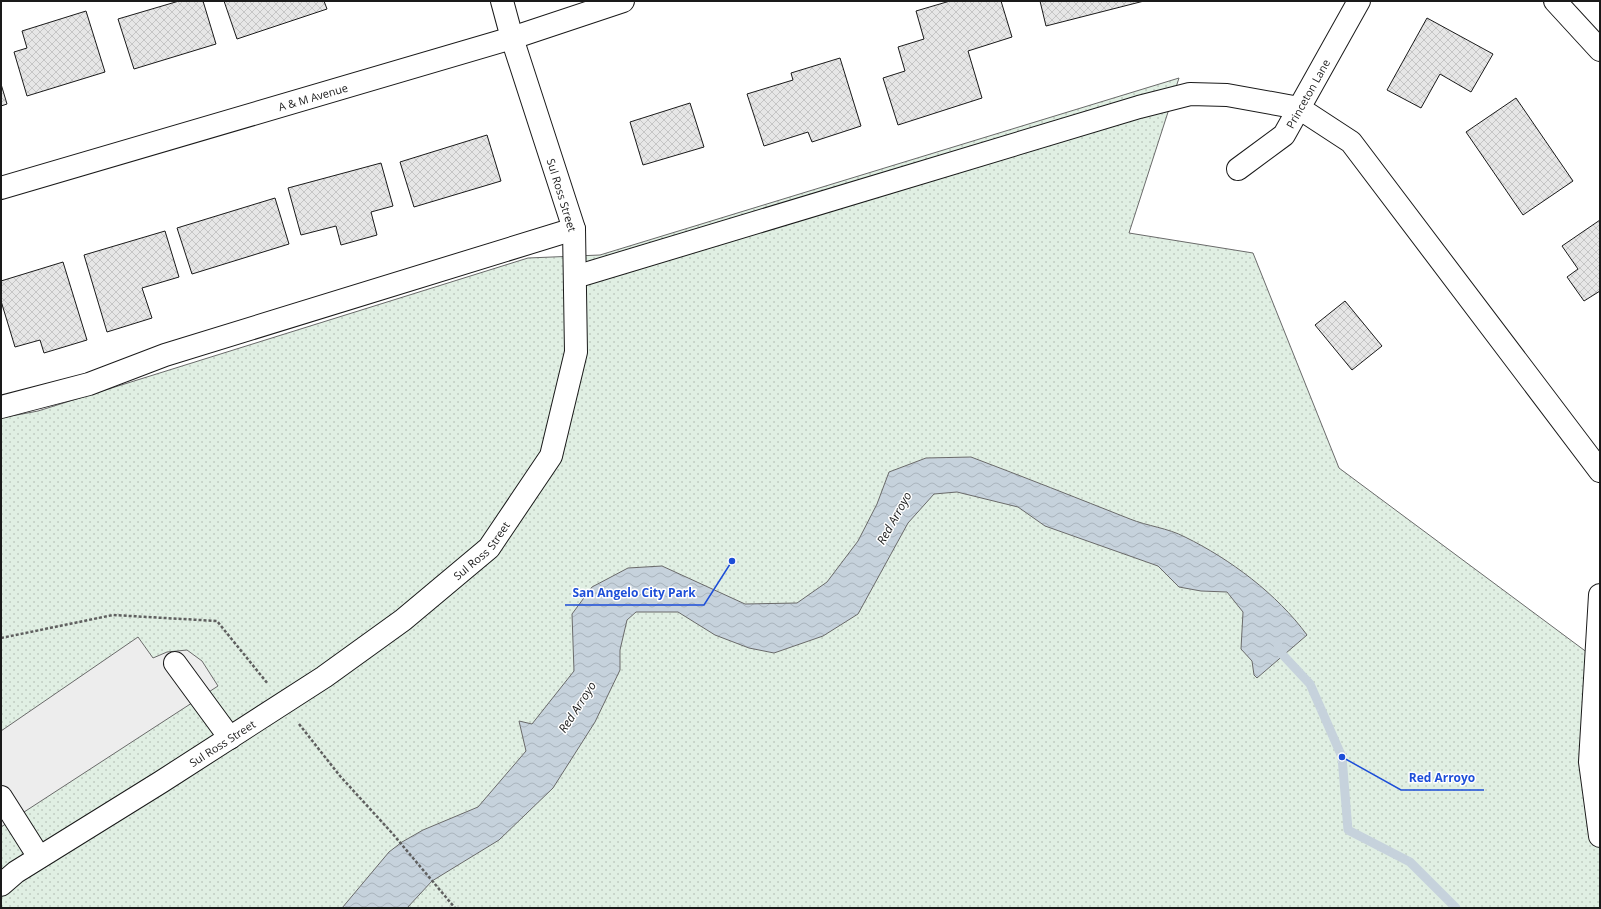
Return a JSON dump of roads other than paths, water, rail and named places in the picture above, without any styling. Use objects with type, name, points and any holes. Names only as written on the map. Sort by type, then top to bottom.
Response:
[{"type":"street","name":"Sul Ross Street","points":[[1,885],[16,872],[39,857],[230,738],[324,677],[403,620],[489,548],[551,456],[576,352],[574,229],[512,38],[502,1]]},
{"type":"street","name":"A & M Avenue","points":[[1,188],[512,38],[623,1]]},
{"type":"street","name":"Princeton Lane","points":[[1238,169],[1284,135],[1359,1]]},
{"type":"street","points":[[1558,2],[1600,50]]},
{"type":"street","points":[[575,277],[1139,107],[1190,94],[1227,94],[1299,108],[1351,142],[1600,471]]},
{"type":"street","points":[[1,407],[89,384],[165,355],[574,229]]},
{"type":"street","points":[[1600,595],[1590,762],[1600,836]]},
{"type":"street","points":[[175,663],[230,738]]},
{"type":"street","points":[[1,797],[39,857]]},
{"type":"water","points":[[971,457],[1143,524],[1165,529],[1178,534],[1202,546],[1252,579],[1282,605],[1307,635],[1257,678],[1254,675],[1252,661],[1241,649],[1243,612],[1227,592],[1201,591],[1179,587],[1158,566],[1045,526],[1018,507],[957,492],[934,494],[908,523],[858,614],[823,636],[774,653],[749,648],[715,635],[678,612],[636,612],[627,620],[620,650],[620,670],[595,722],[553,788],[499,840],[432,881],[407,908],[342,908],[389,852],[402,842],[423,830],[478,807],[526,751],[519,721],[532,724],[574,671],[572,614],[592,587],[628,568],[662,566],[745,604],[797,603],[827,582],[858,541],[877,504],[889,472],[926,458]]},
{"type":"waterway","name":"Red Arroyo","points":[[1278,645],[1282,654],[1310,684],[1342,757],[1348,830],[1410,862],[1456,908]]},
{"type":"place","name":"San Angelo City Park","points":[[732,561]]},
{"type":"place","name":"Red Arroyo","points":[[1342,757]]}]
